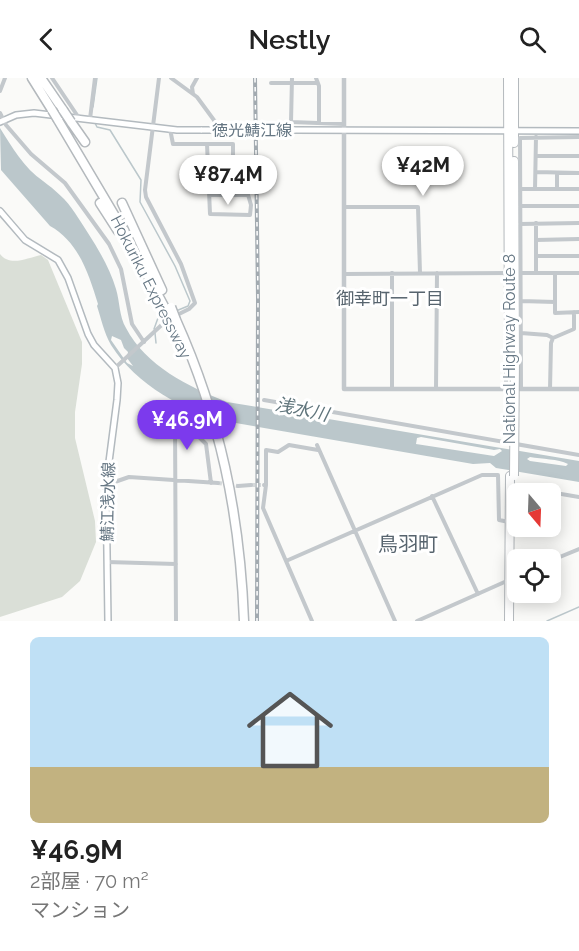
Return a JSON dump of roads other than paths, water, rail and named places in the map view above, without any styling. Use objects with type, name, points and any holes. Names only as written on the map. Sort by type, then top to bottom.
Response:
[{"type":"highway","name":"Hokuriku Expressway","points":[[32,78],[65,120],[128,226],[174,321],[196,374],[214,430],[234,509],[244,621]]},
{"type":"highway","name":"Hokuriku Expressway","points":[[40,78],[55,110]]},
{"type":"highway","name":"National Highway Route 8","points":[[508,78],[511,130],[517,141],[512,358],[513,549]]},
{"type":"highway","name":"National Highway Route 8","points":[[512,358],[508,273],[514,78]]},
{"type":"highway","points":[[63,139],[65,120]]},
{"type":"highway","points":[[65,120],[85,142]]},
{"type":"highway","points":[[122,202],[160,291]]},
{"type":"highway","points":[[100,203],[160,291]]},
{"type":"highway","name":"Hokuriku Expressway","points":[[214,430],[229,510],[239,621]]},
{"type":"highway","name":"National Highway Route 8","points":[[509,621],[511,603]]},
{"type":"highway","name":"National Highway Route 8","points":[[514,603],[514,621]]},
{"type":"main road","name":"徳光鯖江線","points":[[2,122],[28,112],[65,120],[90,119],[170,129],[294,130],[343,127],[579,131]]},
{"type":"main road","points":[[0,211],[25,240],[58,260],[68,278],[94,345],[117,367]]},
{"type":"main road","name":"鯖江浅水線","points":[[108,621],[106,485],[117,400],[117,367]]},
{"type":"street","points":[[0,91],[4,78]]},
{"type":"street","points":[[52,78],[65,120]]},
{"type":"street","points":[[90,119],[95,78]]},
{"type":"street","points":[[117,367],[167,320],[189,309],[195,303],[180,263],[146,197],[159,78]]},
{"type":"street","points":[[171,78],[193,95],[219,127]]},
{"type":"street","points":[[193,95],[192,87],[196,78]]},
{"type":"street","points":[[344,78],[344,389],[579,389]]},
{"type":"street","points":[[292,80],[291,122],[319,122],[343,127]]},
{"type":"street","points":[[271,83],[317,80],[319,122]]},
{"type":"street","points":[[0,113],[2,122],[31,154],[65,183],[109,244],[121,269],[132,324],[144,342]]},
{"type":"street","points":[[170,129],[173,144],[233,144],[233,174]]},
{"type":"street","points":[[535,189],[536,137]]},
{"type":"street","points":[[521,389],[520,189],[517,141],[536,137],[579,137]]},
{"type":"street","points":[[207,144],[208,174],[210,214],[250,215],[251,205],[242,174],[208,174]]},
{"type":"street","points":[[536,156],[579,156]]},
{"type":"street","points":[[536,172],[579,173]]},
{"type":"street","points":[[557,172],[557,189]]},
{"type":"street","points":[[520,189],[579,189]]},
{"type":"street","points":[[209,195],[247,195]]},
{"type":"street","points":[[520,206],[579,206]]},
{"type":"street","points":[[345,207],[418,207],[420,273]]},
{"type":"street","points":[[536,223],[536,273]]},
{"type":"street","points":[[520,224],[579,223]]},
{"type":"street","points":[[536,240],[579,239]]},
{"type":"street","points":[[536,256],[579,256]]},
{"type":"street","points":[[392,273],[392,389]]},
{"type":"street","points":[[436,389],[437,273]]},
{"type":"street","points":[[344,274],[508,273],[506,389]]},
{"type":"street","points":[[521,273],[579,273]]},
{"type":"street","points":[[521,333],[547,335],[553,338],[574,329],[576,312],[555,313],[555,273]]},
{"type":"street","points":[[521,301],[555,302]]},
{"type":"street","points":[[550,389],[550,348],[553,338]]},
{"type":"street","points":[[264,400],[579,455]]},
{"type":"street","points":[[176,621],[176,420],[184,422],[206,444],[211,483]]},
{"type":"street","points":[[316,445],[394,621]]},
{"type":"street","points":[[312,621],[263,508],[266,450],[278,452],[289,446],[319,450]]},
{"type":"street","points":[[286,561],[482,475],[498,475],[499,520],[504,521]]},
{"type":"street","points":[[106,485],[129,477],[218,483]]},
{"type":"street","points":[[238,486],[251,485]]},
{"type":"street","points":[[561,494],[579,497]]},
{"type":"street","points":[[432,496],[478,594]]},
{"type":"street","points":[[561,556],[579,549]]},
{"type":"street","points":[[107,562],[176,564]]},
{"type":"street","points":[[417,621],[507,581]]},
{"type":"waterway","points":[[93,107],[97,78]]},
{"type":"waterway","points":[[95,123],[97,127],[110,130],[141,180],[140,202],[175,266],[190,301],[188,306],[176,311]]},
{"type":"waterway","points":[[154,329],[158,318],[169,315]]},
{"type":"waterway","points":[[155,333],[156,343]]},
{"type":"waterway","points":[[547,621],[579,607]]},
{"type":"tunnel","points":[[218,483],[238,486]]},
{"type":"tunnel","points":[[251,485],[264,485]]},
{"type":"railway","points":[[255,78],[258,298],[257,621]]},
{"type":"district","name":"御幸町一丁目","points":[[390,298]]},
{"type":"district","name":"鳥羽町","points":[[408,544]]},
{"type":"water label","name":"浅水川","points":[[302,409]]}]
